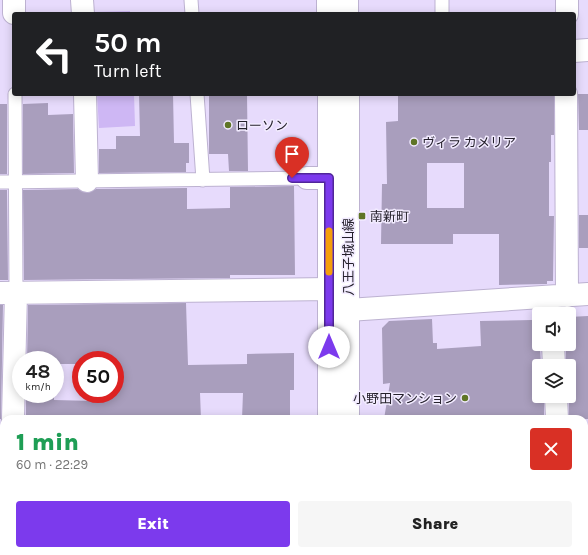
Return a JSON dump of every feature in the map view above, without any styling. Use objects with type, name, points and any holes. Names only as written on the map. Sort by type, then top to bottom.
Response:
[{"type":"street","points":[[82,0],[83,12]]},
{"type":"street","points":[[328,0],[328,12]]},
{"type":"street","points":[[347,0],[347,12]]},
{"type":"street","points":[[567,0],[567,12]]},
{"type":"street","points":[[576,51],[588,50]]},
{"type":"street","points":[[85,96],[87,181]]},
{"type":"street","name":"八王子城山線","points":[[328,96],[339,178],[348,310],[348,415]]},
{"type":"street","name":"八王子城山線","points":[[329,415],[329,289],[348,96]]},
{"type":"street","points":[[556,302],[566,96]]},
{"type":"street","points":[[307,178],[339,178]]},
{"type":"street","points":[[13,415],[8,293],[329,289],[348,310],[556,302],[588,294]]},
{"type":"street","points":[[556,403],[557,415]]},
{"type":"lane","points":[[191,0],[192,12]]},
{"type":"lane","points":[[442,0],[442,12]]},
{"type":"lane","points":[[8,293],[15,182],[14,96]]},
{"type":"lane","points":[[197,96],[203,180]]},
{"type":"lane","points":[[0,182],[307,178]]},
{"type":"shaded area","points":[[130,11],[130,12],[93,12]]},
{"type":"shaded area","points":[[97,96],[134,96],[135,126],[99,128]]},
{"type":"building","points":[[578,94],[588,94],[588,130],[579,130]]},
{"type":"building","points":[[139,96],[173,96],[174,143],[189,143],[189,163],[186,163],[186,172],[99,173],[99,149],[116,149],[116,136],[140,136]]},
{"type":"building","name":"ローソン","points":[[209,96],[247,96],[248,171],[229,171],[228,154],[209,154]]},
{"type":"building","points":[[398,96],[554,96],[554,135],[551,135],[551,162],[549,162],[549,216],[554,216],[553,281],[547,281],[547,284],[499,285],[499,234],[453,234],[453,244],[381,244],[382,184],[387,184],[386,122],[398,121]],"holes":[[[427,163],[464,163],[464,208],[427,208]]]},
{"type":"building","points":[[48,103],[48,115],[73,114],[74,173],[23,174],[23,104]]},
{"type":"building","points":[[0,104],[7,104],[7,174],[0,174]]},
{"type":"building","points":[[294,186],[295,275],[230,275],[230,278],[24,280],[23,190],[78,189],[88,193],[96,189],[187,188],[187,209],[230,208],[230,187]]},
{"type":"building","points":[[0,190],[7,190],[8,280],[0,280]]},
{"type":"building","points":[[579,215],[588,215],[588,248],[579,248]]},
{"type":"building","points":[[186,303],[188,365],[247,364],[247,354],[294,353],[294,390],[290,390],[290,415],[242,415],[243,393],[200,393],[201,415],[26,415],[26,403],[64,403],[64,400],[72,400],[72,403],[124,403],[124,351],[72,351],[72,364],[64,364],[64,351],[27,351],[28,305]]},
{"type":"building","points":[[0,305],[3,305],[1,415]]},
{"type":"building","points":[[588,316],[588,415],[569,415],[569,403],[576,403],[576,359],[566,359],[566,351],[576,351],[576,317]]},
{"type":"building","points":[[432,319],[433,343],[437,343],[437,349],[481,346],[480,321],[532,320],[532,351],[540,351],[541,359],[532,359],[532,403],[544,403],[544,415],[385,415],[390,383],[383,384],[382,328],[389,321]]},
{"type":"slow traffic","points":[[329,231],[329,272]]},
{"type":"place","name":"ローソン","points":[[228,125]]},
{"type":"place","name":"ヴィラ カメリア","points":[[414,142]]},
{"type":"place","name":"南新町","points":[[362,216]]},
{"type":"place","name":"小野田マンション","points":[[465,398]]},
{"type":"route","points":[[292,178],[329,178],[329,347]]}]
